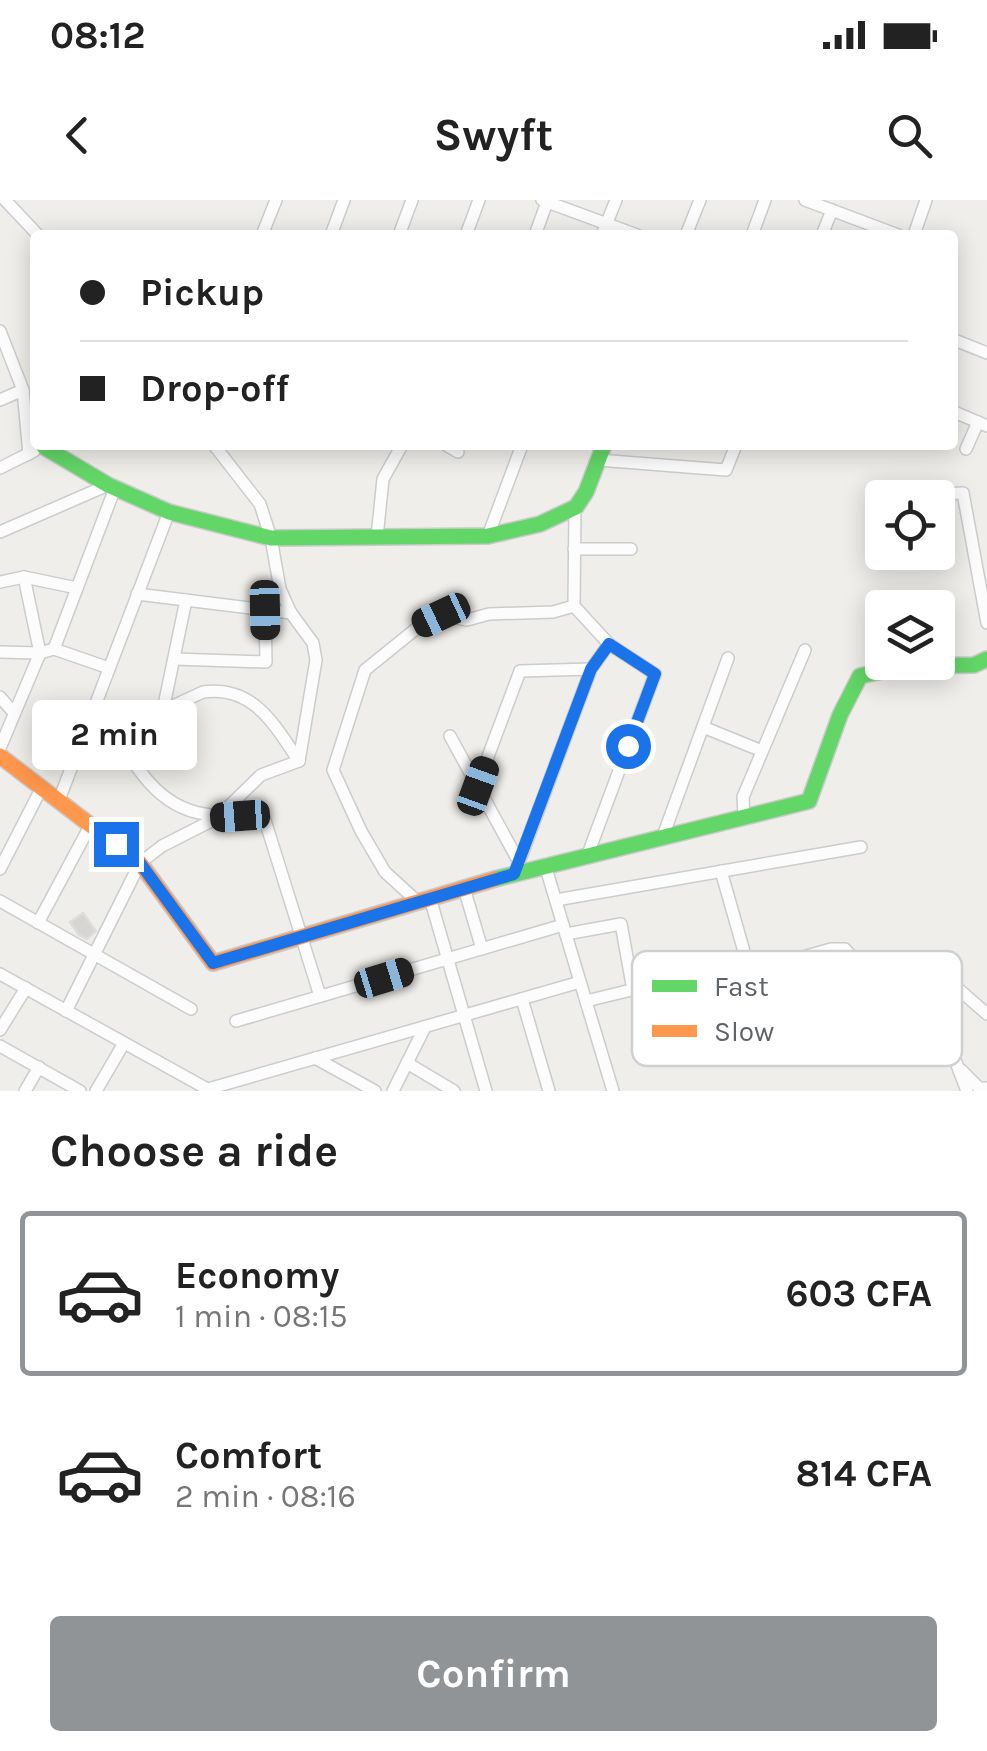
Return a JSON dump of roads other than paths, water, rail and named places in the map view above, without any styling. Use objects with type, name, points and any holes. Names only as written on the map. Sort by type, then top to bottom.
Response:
[{"type":"street","points":[[5,200],[33,230]]},
{"type":"street","points":[[264,230],[276,200]]},
{"type":"street","points":[[333,230],[344,200]]},
{"type":"street","points":[[401,230],[412,200]]},
{"type":"street","points":[[468,230],[479,200]]},
{"type":"street","points":[[536,230],[545,201],[604,229],[616,200]]},
{"type":"street","points":[[688,230],[700,200]]},
{"type":"street","points":[[754,230],[766,200]]},
{"type":"street","points":[[805,200],[885,230]]},
{"type":"street","points":[[916,230],[926,200]]},
{"type":"street","points":[[824,230],[832,210]]},
{"type":"street","points":[[0,331],[30,415]]},
{"type":"street","points":[[958,344],[987,353]]},
{"type":"street","points":[[0,400],[23,390]]},
{"type":"street","points":[[958,414],[983,424],[966,448]]},
{"type":"street","points":[[0,468],[35,450]]},
{"type":"street","points":[[43,450],[168,512],[271,538],[488,536],[516,531],[563,516],[582,502],[601,452],[726,470],[734,450]]},
{"type":"street","points":[[218,450],[256,496],[271,538],[280,589],[291,613],[313,643],[316,660],[298,760]]},
{"type":"street","points":[[377,537],[383,480],[399,450]]},
{"type":"street","points":[[488,536],[520,450]]},
{"type":"street","points":[[0,532],[111,487]]},
{"type":"street","points":[[54,650],[111,487]]},
{"type":"street","points":[[955,493],[962,493],[987,623]]},
{"type":"street","points":[[575,507],[574,606],[609,644],[655,674],[588,854]]},
{"type":"street","points":[[59,800],[168,512]]},
{"type":"street","points":[[574,550],[631,549]]},
{"type":"street","points":[[0,582],[24,577],[77,588]]},
{"type":"street","points":[[0,748],[40,653],[24,577]]},
{"type":"street","points":[[137,594],[291,613]]},
{"type":"street","points":[[163,710],[186,600]]},
{"type":"street","points":[[486,1091],[448,959],[424,900],[385,872],[361,832],[333,770],[365,670],[422,624],[441,615],[468,620],[489,614],[552,612],[574,606]]},
{"type":"street","points":[[174,659],[266,662],[265,610]]},
{"type":"street","points":[[517,868],[591,669],[609,644]]},
{"type":"street","points":[[0,652],[54,650],[110,668]]},
{"type":"street","points":[[744,816],[743,797],[805,650]]},
{"type":"street","points":[[662,836],[728,658]]},
{"type":"street","points":[[0,756],[140,863],[213,963],[464,888],[517,868],[546,865],[808,800],[840,715],[860,676],[904,666],[974,665],[987,659]]},
{"type":"street","points":[[478,786],[520,670],[591,669]]},
{"type":"street","points":[[114,733],[202,692],[216,690],[256,704],[298,760]]},
{"type":"street","points":[[0,698],[14,713]]},
{"type":"street","points":[[90,719],[114,733],[160,796],[172,804],[217,818],[264,814],[320,996]]},
{"type":"street","points":[[703,727],[762,751]]},
{"type":"street","points":[[450,736],[517,868]]},
{"type":"street","points":[[66,1010],[140,863],[162,846],[217,818],[261,775],[298,760]]},
{"type":"street","points":[[0,869],[41,789]]},
{"type":"street","points":[[38,922],[91,824]]},
{"type":"street","points":[[556,900],[861,847]]},
{"type":"street","points":[[546,865],[612,1091]]},
{"type":"street","points":[[721,872],[745,951]]},
{"type":"street","points":[[464,888],[482,949]]},
{"type":"street","points":[[0,901],[192,1009]]},
{"type":"street","points":[[236,1021],[482,949],[565,930],[620,924],[632,985]]},
{"type":"street","points":[[0,974],[210,1090],[580,982]]},
{"type":"street","points":[[0,1030],[26,988]]},
{"type":"street","points":[[586,1001],[632,990]]},
{"type":"street","points":[[962,993],[987,1014]]},
{"type":"street","points":[[522,999],[549,1091]]},
{"type":"street","points":[[393,1091],[424,1027]]},
{"type":"street","points":[[96,1091],[124,1042]]},
{"type":"street","points":[[0,1046],[80,1091]]},
{"type":"street","points":[[316,1058],[375,1091]]},
{"type":"street","points":[[407,1063],[454,1091]]},
{"type":"street","points":[[958,1067],[979,1088],[987,1088]]},
{"type":"street","points":[[958,1067],[967,1091]]},
{"type":"street","points":[[25,1091],[39,1068]]}]
